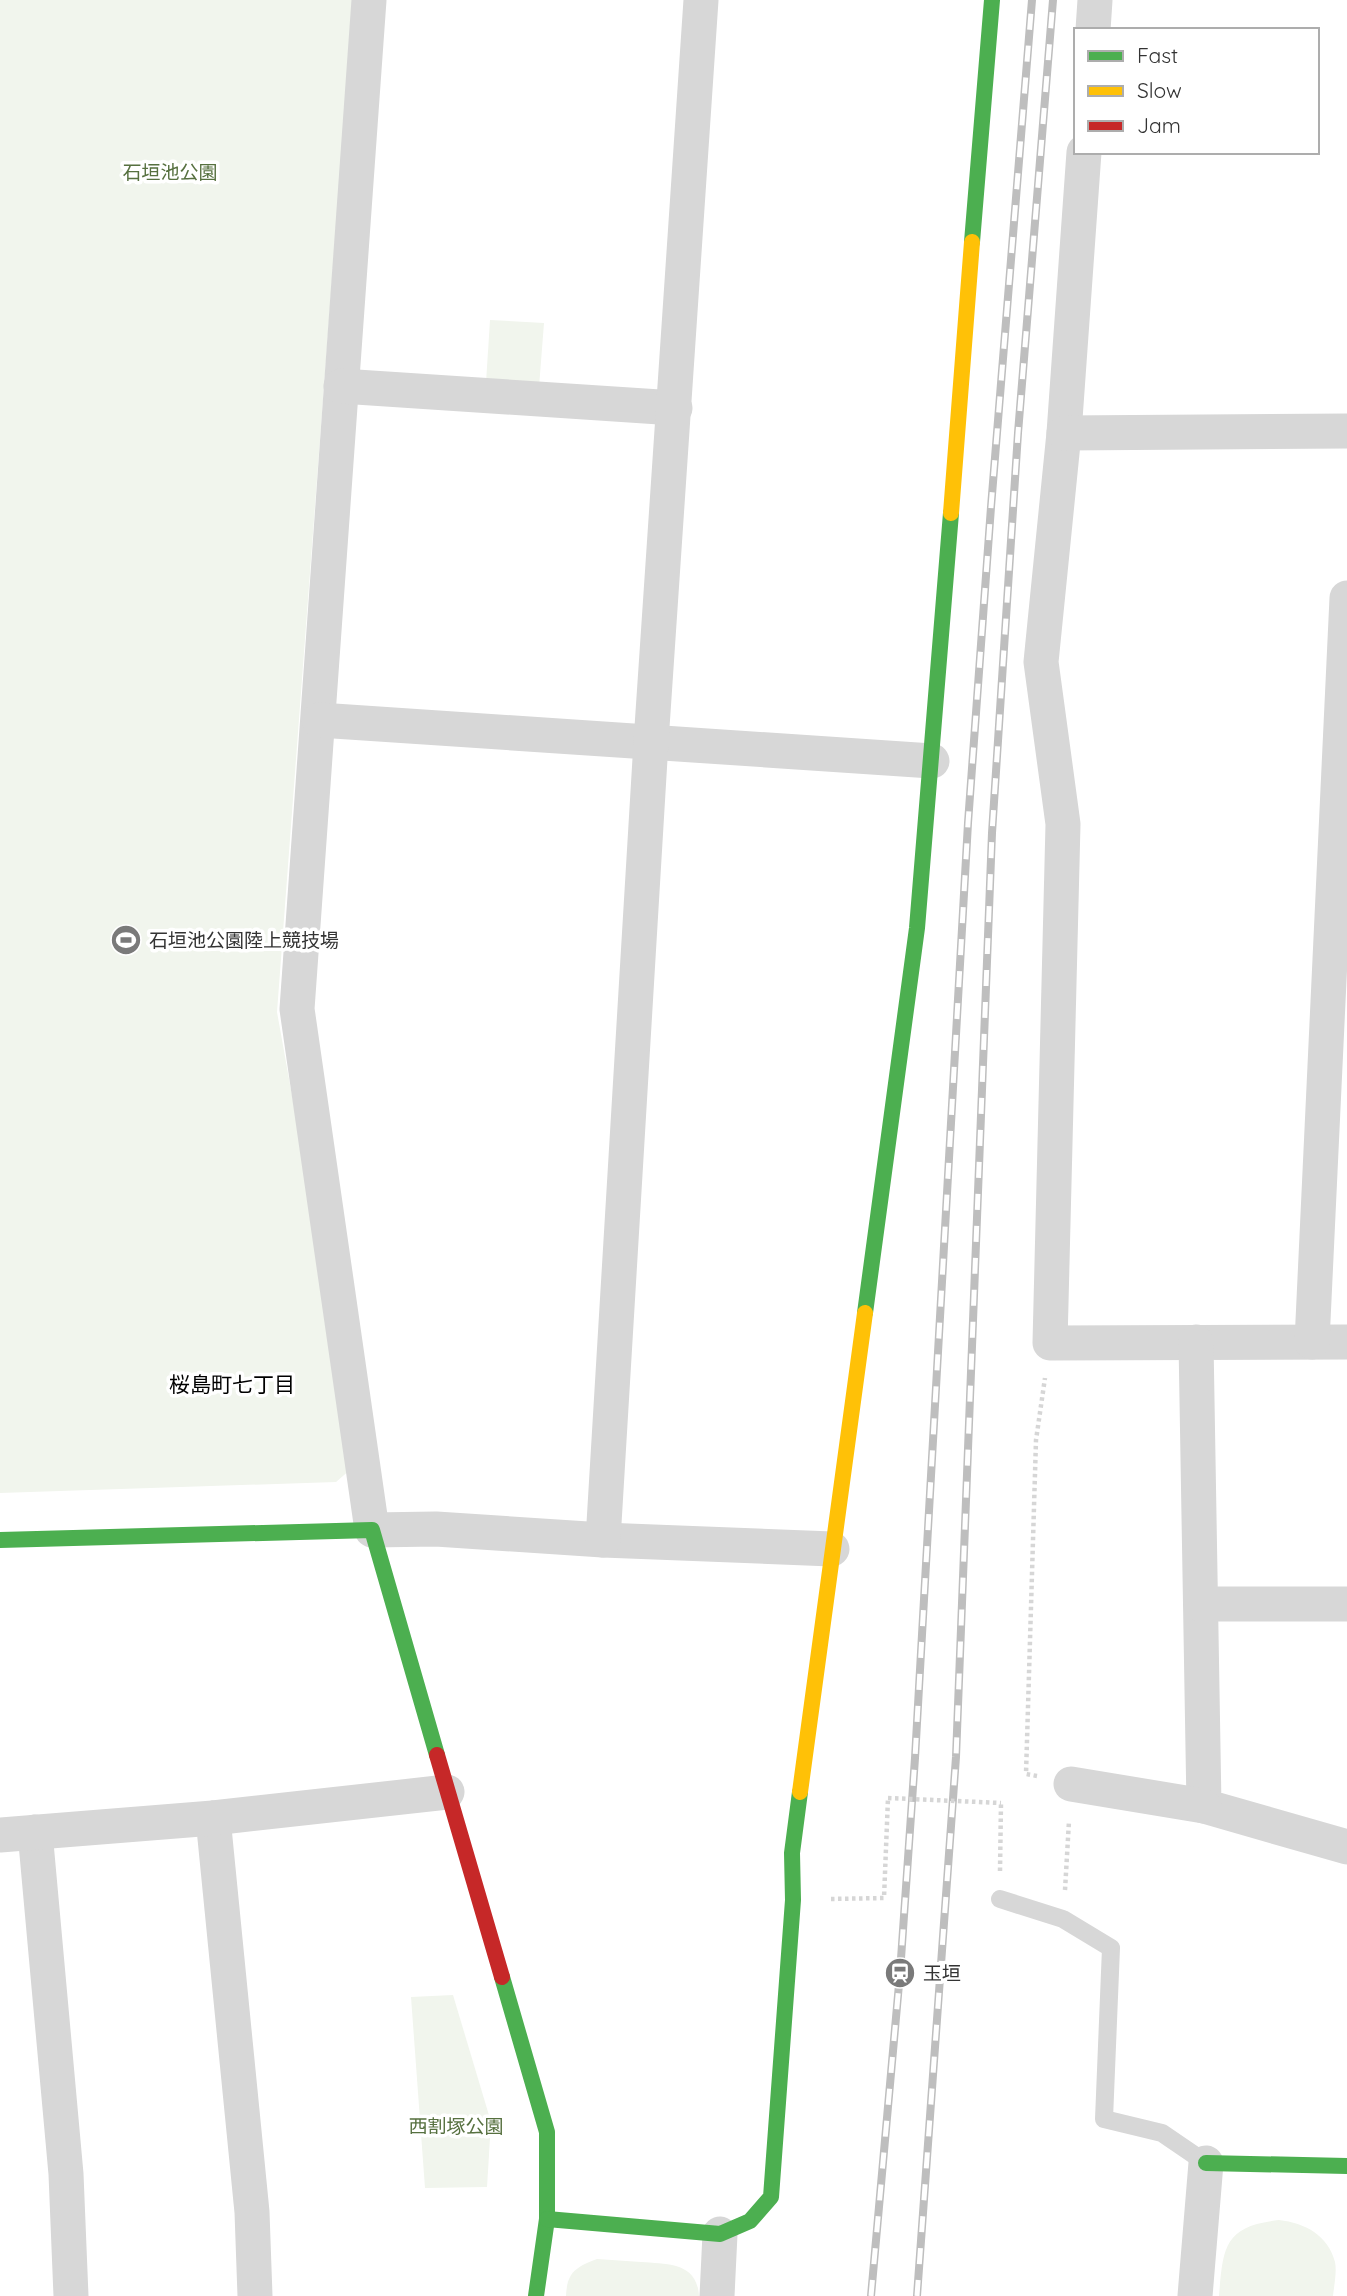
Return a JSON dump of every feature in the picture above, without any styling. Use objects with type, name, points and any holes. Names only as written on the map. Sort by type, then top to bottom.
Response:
[{"type":"street","points":[[369,0],[297,1009],[372,1530],[547,2132],[547,2219],[536,2296]]},
{"type":"street","points":[[603,1539],[651,742],[701,0]]},
{"type":"street","points":[[547,2219],[720,2234],[750,2221],[771,2197],[793,1900],[792,1853],[917,928],[992,0]]},
{"type":"street","points":[[1093,28],[1095,0]]},
{"type":"street","points":[[1084,154],[1064,433],[1041,662],[1063,824],[1050,1343],[1347,1342]]},
{"type":"street","points":[[341,386],[675,408]]},
{"type":"street","points":[[1064,433],[1347,431]]},
{"type":"street","points":[[1312,1342],[1339,955],[1347,598]]},
{"type":"street","points":[[319,720],[932,761]]},
{"type":"street","points":[[1196,1342],[1203,1806]]},
{"type":"street","points":[[0,1540],[436,1529],[832,1549]]},
{"type":"street","points":[[1201,1604],[1347,1604]]},
{"type":"street","points":[[1071,1784],[1203,1806],[1347,1846]]},
{"type":"street","points":[[0,1835],[213,1818],[447,1792]]},
{"type":"street","points":[[213,1818],[252,2212],[256,2296]]},
{"type":"street","points":[[35,1832],[66,2174],[71,2296]]},
{"type":"street","points":[[1195,2296],[1206,2163],[1347,2166]]},
{"type":"street","points":[[717,2296],[720,2234]]},
{"type":"lane","points":[[1000,1899],[1063,1919],[1111,1948],[1104,2119],[1162,2133],[1206,2163]]},
{"type":"path","points":[[1050,1343],[1036,1440],[1026,1774],[1071,1784],[1063,1919]]},
{"type":"path","points":[[793,1900],[884,1898],[888,1798],[1001,1803],[1000,1899]]},
{"type":"green space","name":"石垣池公園陸上競技場","points":[[0,0],[353,0],[277,1012],[358,1463],[336,1482],[0,1493]]},
{"type":"green space","points":[[490,320],[544,323],[539,387],[486,383]]},
{"type":"green space","name":"西割塚公園","points":[[453,1995],[491,2122],[487,2187],[425,2188],[411,1997]]},
{"type":"green space","points":[[1279,2220],[1306,2227],[1327,2244],[1336,2266],[1333,2296],[1219,2296],[1222,2264],[1230,2242],[1247,2228]]},
{"type":"green space","points":[[597,2259],[661,2263],[679,2267],[693,2277],[699,2296],[566,2296],[568,2281],[574,2272]]},
{"type":"railway","points":[[871,2296],[900,1973],[915,1758],[968,823],[1032,0]]},
{"type":"railway","points":[[917,2296],[956,1757],[992,833],[1018,433],[1053,0]]},
{"type":"traffic: fast","points":[[972,242],[992,0]]},
{"type":"traffic: fast","points":[[865,1313],[917,928],[951,513]]},
{"type":"traffic: fast","points":[[0,1540],[372,1530],[437,1755]]},
{"type":"traffic: fast","points":[[547,2219],[720,2234],[750,2221],[771,2197],[793,1900],[792,1853],[800,1792]]},
{"type":"traffic: fast","points":[[502,1977],[547,2132],[547,2219],[536,2296]]},
{"type":"traffic: fast","points":[[1206,2163],[1347,2166]]},
{"type":"traffic: slow","points":[[951,513],[972,242]]},
{"type":"traffic: slow","points":[[800,1792],[865,1313]]},
{"type":"traffic: jam","points":[[437,1755],[502,1977]]},
{"type":"place","name":"石垣池公園陸上競技場","points":[[126,940]]},
{"type":"place","name":"玉垣","points":[[900,1973]]},
{"type":"district","name":"桜島町七丁目","points":[[232,1384]]},
{"type":"park label","name":"石垣池公園","points":[[170,172]]}]
